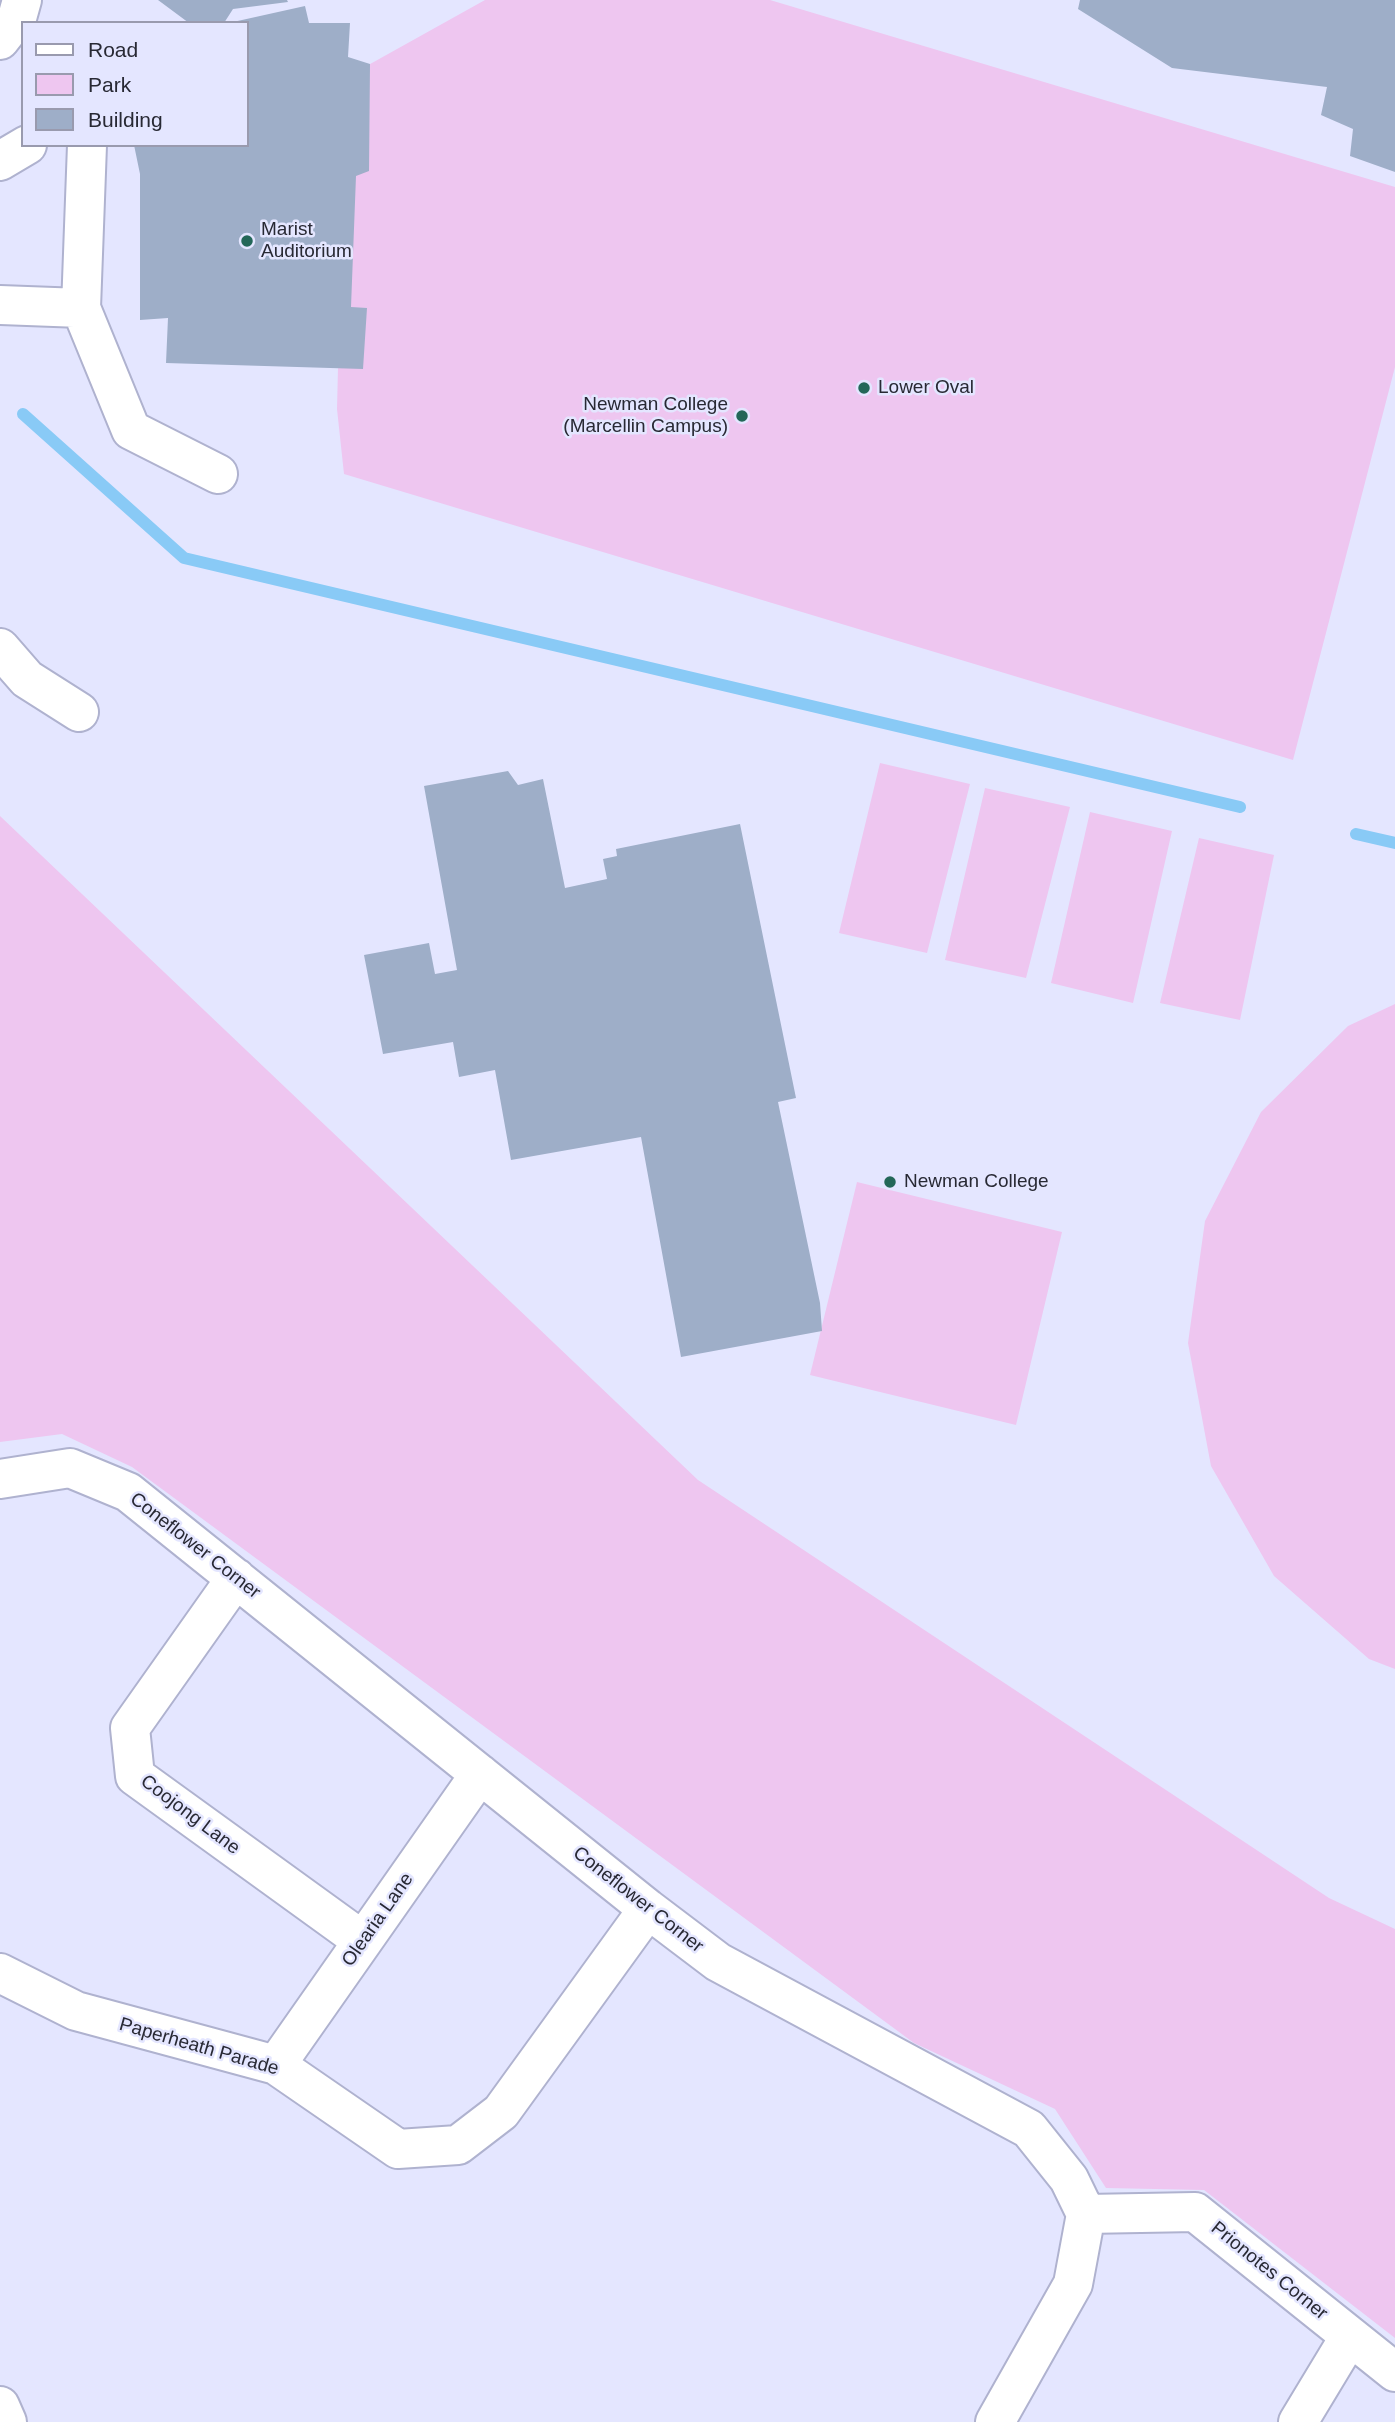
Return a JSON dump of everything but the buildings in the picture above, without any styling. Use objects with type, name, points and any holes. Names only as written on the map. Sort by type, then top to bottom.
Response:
[{"type":"street","points":[[0,161],[24,147]]},
{"type":"street","points":[[87,147],[80,308],[131,430],[218,474]]},
{"type":"street","points":[[0,305],[80,308]]},
{"type":"street","points":[[0,648],[27,679],[79,712]]},
{"type":"street","name":"Coneflower Corner","points":[[0,1479],[70,1468],[128,1492],[648,1909],[718,1962],[1029,2129],[1069,2179],[1086,2214]]},
{"type":"street","name":"Coojong Lane","points":[[236,1578],[130,1728],[135,1776],[363,1941]]},
{"type":"street","name":"Olearia Lane","points":[[276,2065],[480,1774]]},
{"type":"street","name":"Paperheath Parade","points":[[0,1973],[76,2011],[276,2065],[398,2149],[458,2144],[501,2112],[648,1909]]},
{"type":"street","name":"Prionotes Corner","points":[[1086,2214],[1195,2212],[1395,2372]]},
{"type":"street","points":[[995,2422],[1073,2284],[1086,2214]]},
{"type":"street","points":[[1298,2422],[1350,2336]]},
{"type":"street","points":[[0,2406],[7,2422]]},
{"type":"green space","name":"Lower Oval","points":[[485,0],[770,0],[1395,187],[1395,367],[1293,760],[344,474],[337,409],[345,78]]},
{"type":"green space","points":[[880,763],[970,784],[927,953],[839,933]]},
{"type":"green space","points":[[985,788],[1070,807],[1026,978],[945,960]]},
{"type":"green space","points":[[1090,812],[1172,831],[1133,1003],[1051,983]]},
{"type":"green space","points":[[0,816],[698,1480],[1329,1898],[1395,1929],[1395,2338],[1204,2190],[1106,2188],[1055,2109],[914,2043],[132,1467],[62,1434],[0,1442]]},
{"type":"green space","points":[[1199,838],[1274,855],[1240,1020],[1160,1003]]},
{"type":"green space","points":[[1395,1004],[1395,1669],[1369,1659],[1274,1576],[1211,1466],[1188,1343],[1205,1221],[1261,1112],[1348,1026]]},
{"type":"green space","points":[[857,1182],[1062,1232],[1016,1425],[810,1375]]},
{"type":"waterway","points":[[23,414],[184,558],[1240,807]]},
{"type":"waterway","points":[[1356,834],[1395,843]]},
{"type":"place","name":"Marist Auditorium","points":[[247,241]]},
{"type":"place","name":"Lower Oval","points":[[864,388]]},
{"type":"place","name":"Newman College (Marcellin Campus)","points":[[742,416]]},
{"type":"place","name":"Newman College","points":[[890,1182]]}]
